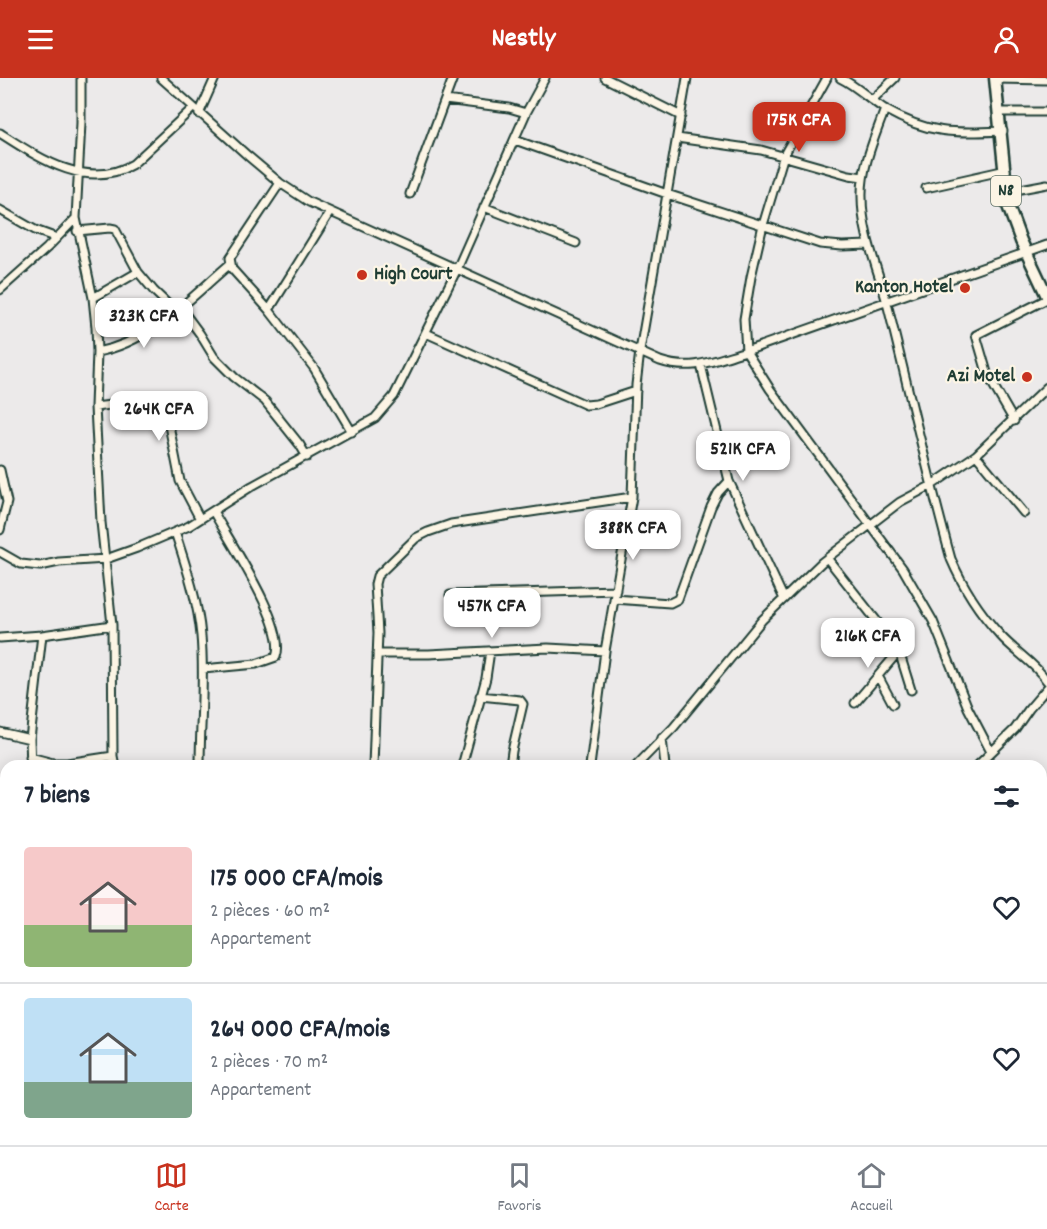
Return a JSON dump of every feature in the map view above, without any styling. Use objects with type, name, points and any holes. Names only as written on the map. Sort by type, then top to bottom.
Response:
[{"type":"highway","name":"N8","points":[[995,78],[1011,217],[1047,297]]},
{"type":"highway","name":"N8","points":[[1000,78],[1002,131]]},
{"type":"highway","name":"N8","points":[[1005,170],[1028,252],[1047,285]]},
{"type":"street","points":[[81,78],[76,218],[93,298],[97,352],[95,407],[101,522],[112,625],[114,760]]},
{"type":"street","points":[[161,78],[280,183],[309,202],[674,366],[701,365],[746,351],[1047,245]]},
{"type":"street","points":[[0,133],[41,158],[79,173],[98,175],[122,170],[133,164],[196,111],[215,78]]},
{"type":"street","points":[[410,194],[453,78]]},
{"type":"street","points":[[0,552],[21,564],[40,566],[59,562],[106,559],[175,532],[200,519],[252,486],[375,418],[394,396],[426,333],[544,78]]},
{"type":"street","points":[[605,78],[681,116]]},
{"type":"street","points":[[591,760],[605,651],[632,497],[636,391],[640,351],[687,78]]},
{"type":"street","points":[[827,78],[784,155],[763,225],[744,319],[746,351],[770,389],[903,569],[933,621],[968,708],[991,752]]},
{"type":"street","points":[[840,78],[885,109],[911,122],[938,131],[1002,131]]},
{"type":"street","points":[[872,100],[895,78]]},
{"type":"street","points":[[995,78],[1047,80]]},
{"type":"street","points":[[446,100],[509,108],[526,113]]},
{"type":"street","points":[[885,109],[863,177],[863,215],[951,560],[963,586],[1000,635],[1038,668],[1047,681]]},
{"type":"street","points":[[1003,112],[1047,112]]},
{"type":"street","points":[[677,138],[762,150],[840,173],[863,177]]},
{"type":"street","points":[[515,140],[667,194],[820,244],[869,245]]},
{"type":"street","points":[[926,188],[1005,170]]},
{"type":"street","points":[[280,183],[230,258],[230,264],[314,368],[352,432]]},
{"type":"street","points":[[1010,191],[1047,184]]},
{"type":"street","points":[[484,207],[576,243]]},
{"type":"street","points":[[0,210],[35,230],[57,238]]},
{"type":"street","points":[[269,310],[330,212]]},
{"type":"street","points":[[0,290],[76,218]]},
{"type":"street","points":[[77,231],[115,229],[138,272],[154,291],[177,309],[200,334],[214,357],[234,377],[264,401],[307,457]]},
{"type":"street","points":[[97,352],[126,344],[146,333],[230,264]]},
{"type":"street","points":[[93,298],[138,272]]},
{"type":"street","points":[[1014,421],[988,376],[976,335],[1047,297]]},
{"type":"street","points":[[426,333],[586,405],[636,391]]},
{"type":"street","points":[[701,365],[729,481],[784,598]]},
{"type":"street","points":[[642,760],[674,727],[762,620],[827,558],[900,502],[932,485],[976,455],[1047,387]]},
{"type":"street","points":[[95,407],[163,400],[180,481],[200,519]]},
{"type":"street","points":[[976,455],[1024,513]]},
{"type":"street","points":[[0,470],[7,502],[0,530]]},
{"type":"street","points":[[614,599],[674,602],[678,599],[711,507],[718,493],[729,481]]},
{"type":"street","points":[[373,760],[377,654],[375,580],[417,538],[428,531],[451,524],[632,497]]},
{"type":"street","points":[[203,669],[268,661],[276,657],[278,651],[276,634],[257,588],[213,511]]},
{"type":"street","points":[[175,532],[197,610],[203,669],[200,760]]},
{"type":"street","points":[[827,558],[899,651],[911,690]]},
{"type":"street","points":[[450,595],[616,590]]},
{"type":"street","points":[[0,638],[42,635],[112,625]]},
{"type":"street","points":[[30,760],[30,739],[42,635]]},
{"type":"street","points":[[377,654],[548,648],[605,651]]},
{"type":"street","points":[[464,760],[486,678],[490,651]]},
{"type":"street","points":[[855,703],[899,651]]},
{"type":"street","points":[[878,676],[893,704]]},
{"type":"street","points":[[983,760],[1015,729],[1047,688]]},
{"type":"street","points":[[480,696],[520,700],[523,704],[511,760]]},
{"type":"street","points":[[0,732],[30,739]]},
{"type":"street","points":[[662,738],[664,760]]},
{"type":"street","points":[[87,760],[113,756]]},
{"type":"street","points":[[30,757],[44,760]]},
{"type":"place","name":"High Court","points":[[362,275]]},
{"type":"place","name":"Kanton Hotel","points":[[965,288]]},
{"type":"place","name":"Azi Motel","points":[[1027,377]]}]
